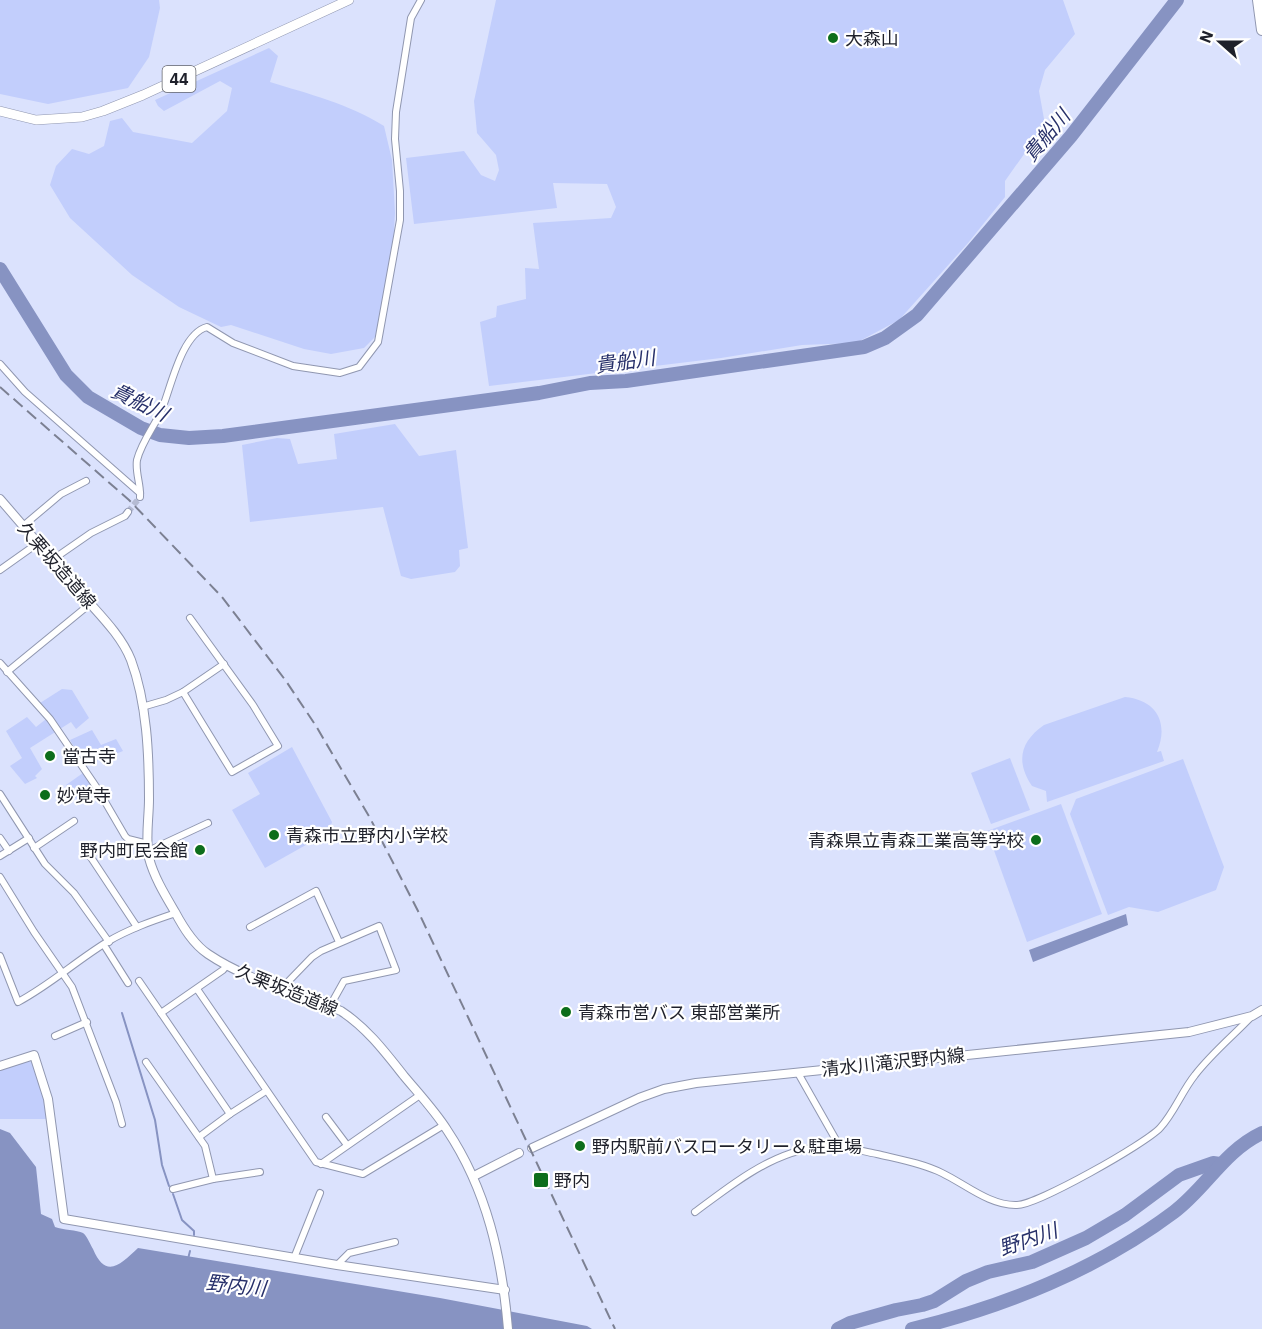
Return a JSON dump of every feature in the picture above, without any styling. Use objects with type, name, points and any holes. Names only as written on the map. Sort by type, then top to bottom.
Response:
[{"type":"highway","points":[[1258,0],[1262,30]]},
{"type":"main road","name":"44","points":[[0,111],[36,120],[82,117],[104,111],[349,0]]},
{"type":"main road","name":"久栗坂造道線","points":[[0,498],[118,637],[130,657],[142,706],[149,799],[148,848],[160,885],[190,936],[200,948],[255,980],[330,1006],[353,1018],[372,1036],[420,1095],[444,1125],[474,1176],[498,1253],[505,1290],[508,1329]]},
{"type":"main road","name":"清水川滝沢野内線","points":[[532,1148],[639,1098],[664,1089],[696,1083],[1189,1032],[1252,1016],[1262,1010]]},
{"type":"main road","points":[[0,1066],[34,1055],[48,1099],[64,1219],[337,1265],[505,1290]]},
{"type":"main road","points":[[474,1176],[519,1153]]},
{"type":"street","points":[[0,364],[26,392],[140,495],[137,462],[145,441],[161,412],[175,368],[186,347],[202,328],[207,327],[233,342],[293,366],[340,373],[359,367],[378,342],[400,220],[400,191],[394,139],[396,112],[411,18],[421,0]]},
{"type":"street","points":[[23,526],[61,494],[86,481]]},
{"type":"street","points":[[52,560],[91,533],[125,516],[128,512]]},
{"type":"street","points":[[0,570],[38,543]]},
{"type":"street","points":[[8,672],[90,604]]},
{"type":"street","points":[[183,692],[232,772],[278,746],[224,664],[190,618]]},
{"type":"street","points":[[0,664],[50,718],[97,788],[125,836],[148,848],[207,823]]},
{"type":"street","points":[[142,706],[166,700],[183,692],[224,664]]},
{"type":"street","points":[[0,794],[34,848],[59,880],[75,893],[128,983]]},
{"type":"street","points":[[34,848],[74,821]]},
{"type":"street","points":[[0,838],[9,851]]},
{"type":"street","points":[[0,856],[29,838]]},
{"type":"street","points":[[90,856],[137,927]]},
{"type":"street","points":[[0,878],[72,987],[87,1022],[122,1124]]},
{"type":"street","points":[[250,927],[316,891],[339,942]]},
{"type":"street","points":[[0,956],[18,1002],[63,974],[106,943],[137,927],[176,913]]},
{"type":"street","points":[[281,989],[312,957],[339,942],[379,926],[396,970],[344,981],[330,1006]]},
{"type":"street","points":[[161,1013],[227,965]]},
{"type":"street","points":[[140,981],[230,1114]]},
{"type":"street","points":[[196,989],[316,1162],[363,1174],[444,1125]]},
{"type":"street","points":[[695,1212],[751,1172],[782,1156],[802,1150],[840,1147],[928,1167],[977,1192],[1007,1204],[1034,1202],[1116,1158],[1152,1135],[1161,1126],[1194,1076],[1252,1016]]},
{"type":"street","points":[[55,1036],[87,1022]]},
{"type":"street","points":[[146,1062],[205,1146],[213,1179]]},
{"type":"street","points":[[798,1073],[840,1147]]},
{"type":"street","points":[[199,1137],[266,1091]]},
{"type":"street","points":[[321,1164],[420,1095]]},
{"type":"street","points":[[326,1117],[348,1145]]},
{"type":"street","points":[[173,1189],[213,1179],[260,1172]]},
{"type":"street","points":[[294,1258],[320,1192]]},
{"type":"street","points":[[337,1265],[350,1253],[395,1242]]},
{"type":"shaded area","points":[[0,0],[159,0],[160,8],[149,57],[128,88],[48,104],[0,94]]},
{"type":"shaded area","points":[[496,0],[1063,0],[1075,34],[1045,70],[1039,91],[1046,130],[1027,150],[1005,181],[1005,197],[968,243],[899,320],[856,343],[802,345],[721,358],[489,386],[480,322],[496,317],[497,306],[526,299],[525,268],[539,269],[533,223],[611,218],[616,207],[607,184],[553,183],[557,208],[414,224],[406,158],[464,151],[481,175],[495,181],[499,170],[496,155],[477,133],[474,101]]},
{"type":"shaded area","points":[[269,48],[278,56],[270,82],[343,106],[384,126],[392,160],[395,213],[392,264],[376,336],[364,348],[331,354],[304,349],[231,325],[221,327],[179,307],[132,275],[70,218],[50,185],[56,166],[72,149],[89,154],[104,146],[110,121],[122,118],[133,132],[192,143],[227,111],[232,88],[220,81],[164,111],[155,100]]},
{"type":"shaded area","points":[[395,424],[419,456],[456,450],[468,548],[459,550],[460,566],[455,572],[411,579],[401,576],[383,507],[250,522],[242,445],[277,438],[290,439],[298,464],[337,459],[334,434]]},
{"type":"shaded area","points":[[62,689],[72,690],[89,718],[76,729],[71,722],[30,748],[42,769],[35,776],[37,778],[25,784],[10,766],[22,758],[6,731],[27,717],[36,727],[50,716],[40,703]]},
{"type":"shaded area","points":[[1125,697],[1145,703],[1158,715],[1162,732],[1157,752],[1161,751],[1164,761],[1047,802],[1046,791],[1032,786],[1023,768],[1023,752],[1030,738],[1044,725]]},
{"type":"shaded area","points":[[92,730],[101,745],[116,739],[123,751],[86,766],[70,740]]},
{"type":"shaded area","points":[[292,747],[332,822],[329,832],[265,868],[232,810],[260,794],[248,773]]},
{"type":"shaded area","points":[[1010,758],[1030,810],[991,824],[971,773]]},
{"type":"shaded area","points":[[1183,759],[1224,867],[1216,890],[1158,912],[1129,907],[1108,915],[1070,814],[1076,799]]},
{"type":"shaded area","points":[[83,773],[96,793],[80,804],[66,785]]},
{"type":"shaded area","points":[[1061,804],[1102,914],[1027,942],[987,831]]},
{"type":"shaded area","points":[[27,1060],[32,1063],[46,1107],[47,1119],[0,1119],[0,1071]]},
{"type":"water","points":[[1126,914],[1128,925],[1033,962],[1029,950]]},
{"type":"water","points":[[0,1129],[10,1133],[36,1167],[41,1214],[52,1219],[55,1227],[83,1233],[98,1259],[108,1267],[120,1264],[138,1248],[440,1298],[587,1326],[592,1329],[0,1329]]},
{"type":"waterway","name":"貴船川","points":[[0,269],[66,375],[88,397],[141,428],[160,435],[189,438],[223,436],[539,393],[590,383],[626,381],[864,347],[885,338],[917,315],[1071,136],[1177,0]]},
{"type":"waterway","points":[[122,1013],[155,1120],[162,1165],[169,1186]]},
{"type":"waterway","name":"野内川","points":[[912,1329],[981,1309],[1049,1284],[1114,1251],[1174,1212],[1237,1150],[1262,1133]]},
{"type":"waterway","name":"野内川","points":[[838,1329],[850,1323],[934,1301],[966,1281],[988,1272],[1032,1262],[1086,1238],[1125,1215],[1179,1175],[1213,1163],[1220,1164]]},
{"type":"waterway","points":[[173,1194],[182,1220],[194,1231],[194,1235]]},
{"type":"waterway","points":[[188,1259],[190,1251]]},
{"type":"tunnel","points":[[128,512],[140,497]]},
{"type":"railway","points":[[0,387],[129,500],[222,597],[286,681],[316,726],[370,818],[418,911],[615,1329]]},
{"type":"place","name":"大森山","points":[[833,38]]},
{"type":"place","name":"當古寺","points":[[50,756]]},
{"type":"place","name":"妙覚寺","points":[[45,795]]},
{"type":"place","name":"青森市立野内小学校","points":[[274,835]]},
{"type":"place","name":"青森県立青森工業高等学校","points":[[1036,840]]},
{"type":"place","name":"野内町民会館","points":[[200,850]]},
{"type":"place","name":"青森市営バス 東部営業所","points":[[566,1012]]},
{"type":"place","name":"野内駅前バスロータリー＆駐車場","points":[[580,1146]]},
{"type":"place","name":"野内","points":[[541,1180]]}]
